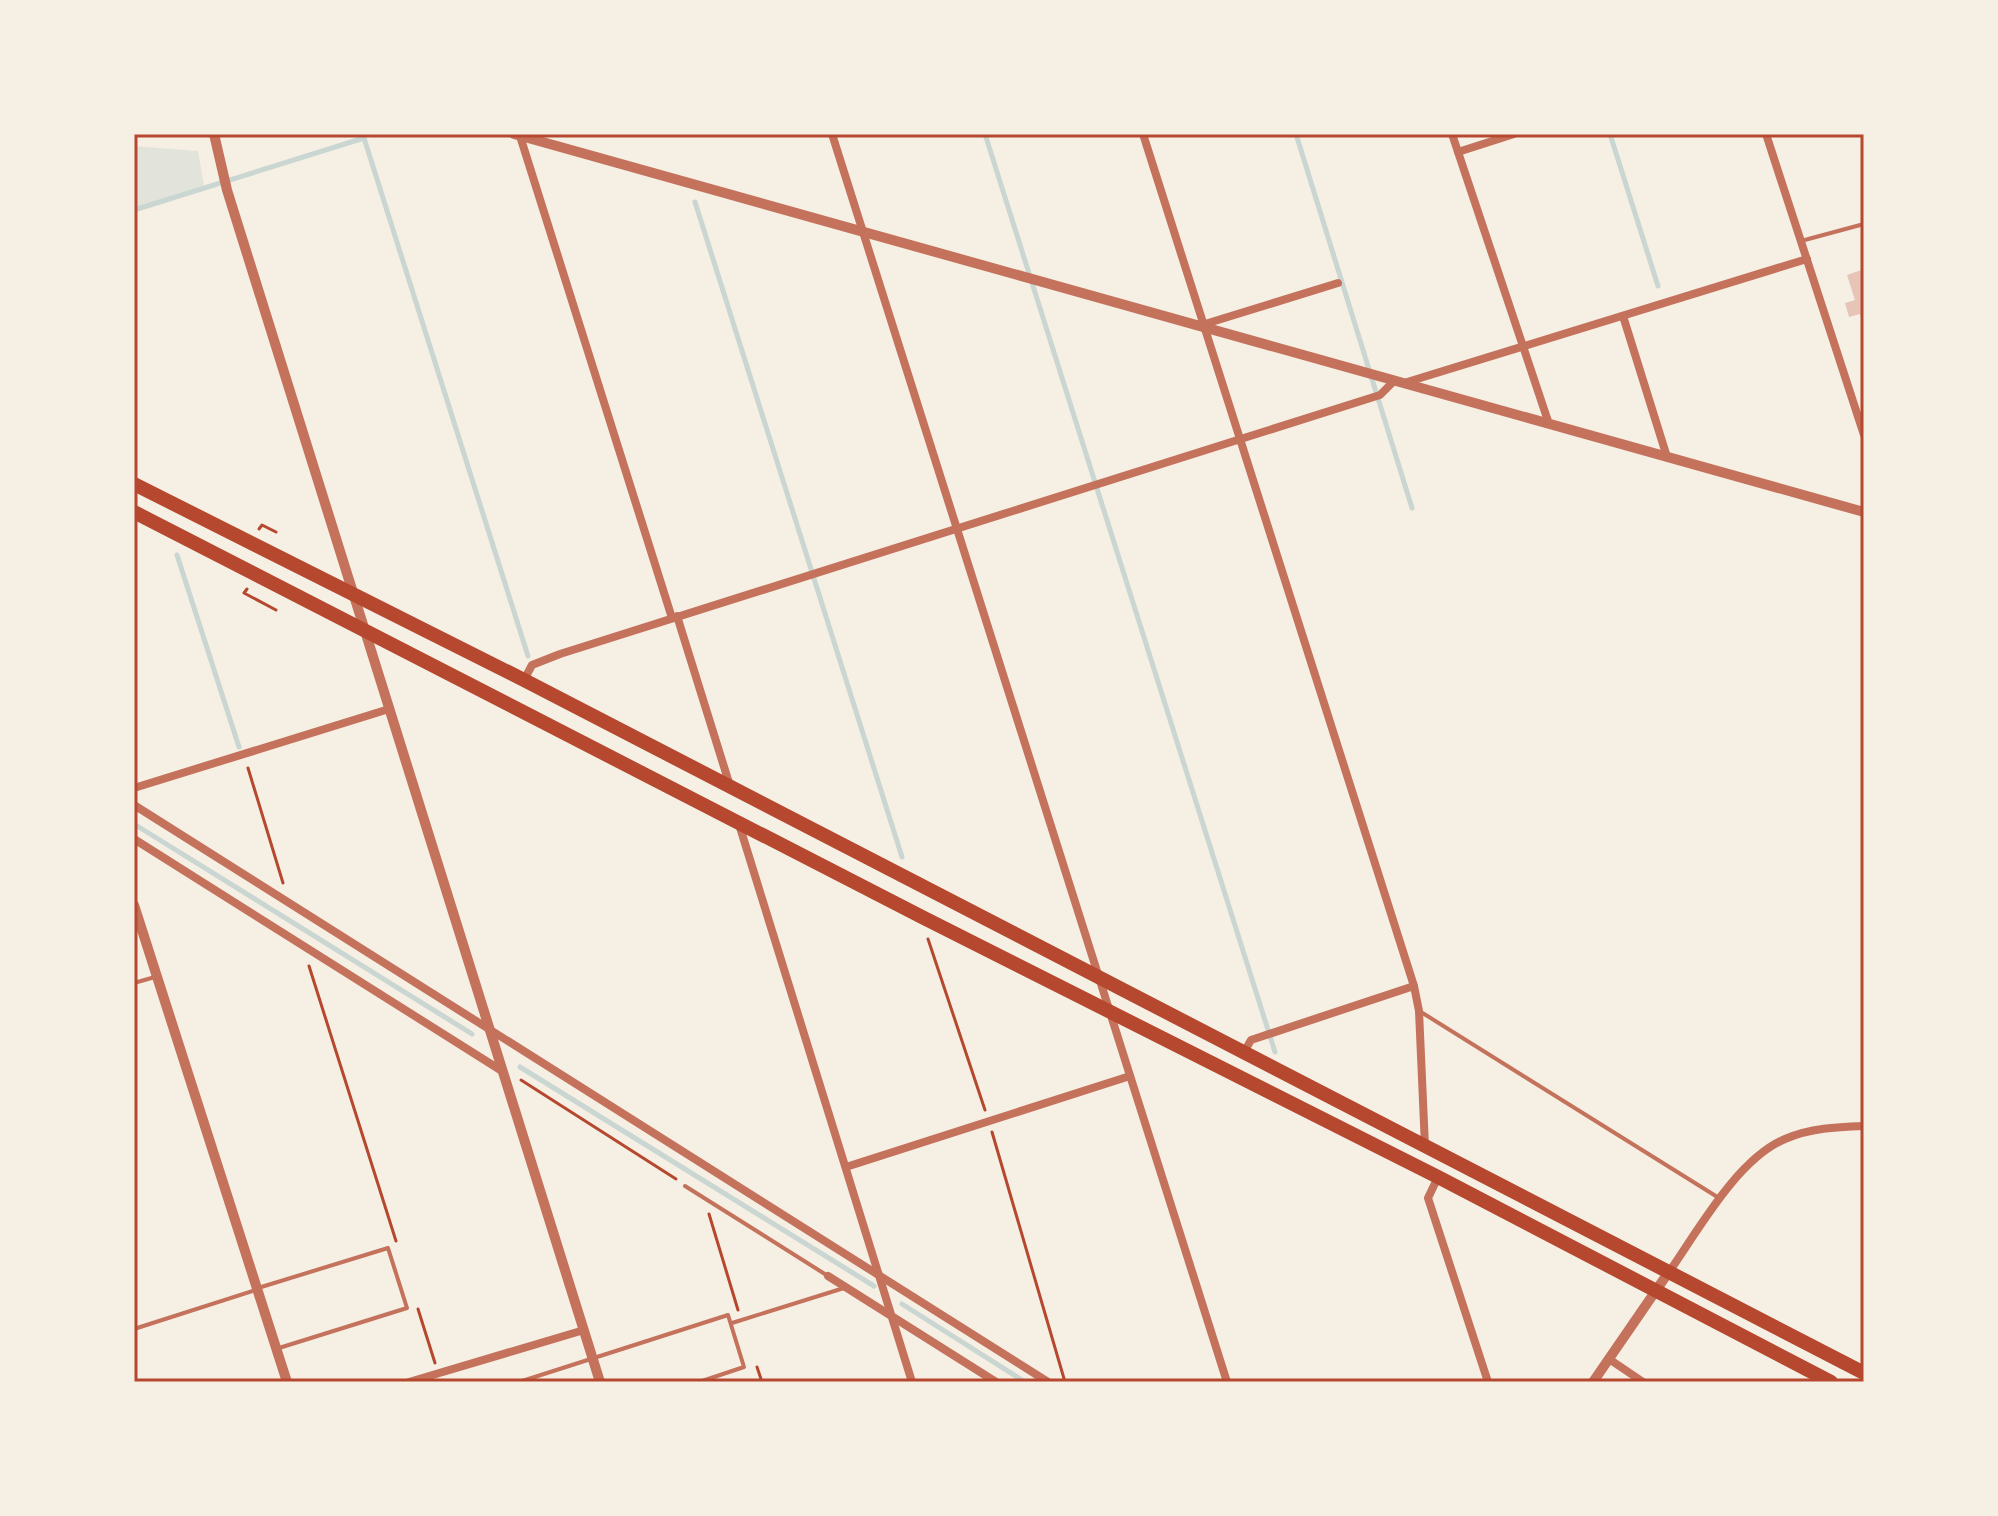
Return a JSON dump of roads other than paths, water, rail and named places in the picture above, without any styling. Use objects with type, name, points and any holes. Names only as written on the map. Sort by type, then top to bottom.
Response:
[{"type":"highway","points":[[134,484],[524,680],[732,791],[1864,1373]]},
{"type":"highway","points":[[134,512],[1438,1177],[1831,1382]]},
{"type":"street","points":[[214,134],[221,171],[600,1382]]},
{"type":"street","points":[[832,134],[1227,1382]]},
{"type":"street","points":[[1143,134],[1414,986],[1419,1011],[1425,1147]]},
{"type":"street","points":[[1452,134],[1521,348],[1549,424]]},
{"type":"street","points":[[1458,152],[1514,134]]},
{"type":"street","points":[[1766,134],[1864,435]]},
{"type":"street","points":[[732,791],[517,135],[553,139],[864,232],[1864,512]]},
{"type":"street","points":[[524,680],[532,665],[675,617],[1380,395],[1399,382],[1521,348],[1807,259]]},
{"type":"street","points":[[1206,326],[1338,283]]},
{"type":"street","points":[[1623,316],[1667,457]]},
{"type":"street","points":[[134,788],[389,709]]},
{"type":"street","points":[[134,805],[1048,1382]]},
{"type":"street","points":[[738,821],[912,1382]]},
{"type":"street","points":[[134,839],[502,1069]]},
{"type":"street","points":[[134,905],[287,1382]]},
{"type":"street","points":[[1244,1052],[1251,1040],[1414,986]]},
{"type":"street","points":[[846,1167],[1130,1076]]},
{"type":"street","points":[[1593,1382],[1721,1199],[1750,1163],[1786,1138],[1832,1127],[1864,1126]]},
{"type":"street","points":[[1438,1177],[1428,1198],[1488,1382]]},
{"type":"street","points":[[828,1276],[996,1382]]},
{"type":"street","points":[[409,1382],[584,1330]]},
{"type":"street","points":[[1609,1359],[1643,1382]]},
{"type":"lane","points":[[1801,241],[1864,224]]},
{"type":"lane","points":[[134,983],[157,976]]},
{"type":"lane","points":[[1419,1011],[1721,1199]]},
{"type":"lane","points":[[685,1186],[828,1276]]},
{"type":"lane","points":[[134,1329],[388,1248],[407,1308],[277,1349]]},
{"type":"lane","points":[[731,1323],[844,1288]]},
{"type":"lane","points":[[519,1382],[728,1315],[744,1367],[699,1382]]},
{"type":"waterway","points":[[985,134],[1275,1052]]},
{"type":"waterway","points":[[1296,134],[1412,508]]},
{"type":"waterway","points":[[1610,134],[1658,286]]},
{"type":"waterway","points":[[134,210],[364,138],[528,656]]},
{"type":"waterway","points":[[695,202],[902,857]]},
{"type":"waterway","points":[[177,555],[239,747]]},
{"type":"waterway","points":[[134,824],[472,1034]]},
{"type":"waterway","points":[[520,1067],[874,1286]]},
{"type":"waterway","points":[[902,1304],[1025,1382]]}]
